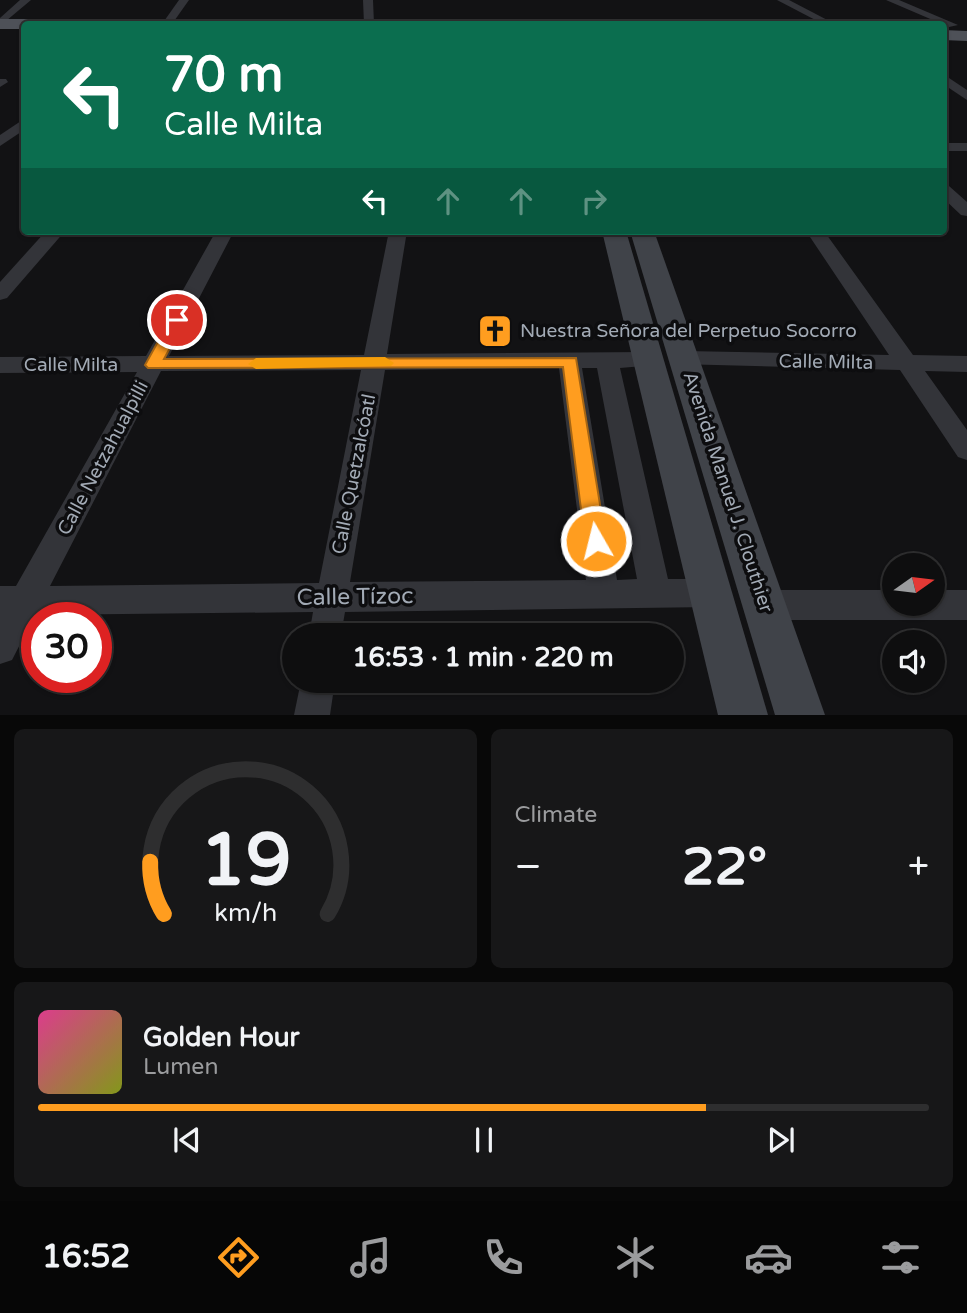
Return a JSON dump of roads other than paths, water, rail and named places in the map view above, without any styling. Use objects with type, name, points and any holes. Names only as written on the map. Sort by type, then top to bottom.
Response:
[{"type":"main road","points":[[0,24],[21,24]]},
{"type":"main road","points":[[950,30],[967,37]]},
{"type":"main road","points":[[0,34],[21,35]]},
{"type":"street","points":[[0,24],[26,0]]},
{"type":"street","points":[[169,21],[184,0]]},
{"type":"street","points":[[368,0],[369,21]]},
{"type":"street","points":[[782,0],[824,21]]},
{"type":"street","points":[[891,0],[932,21]]},
{"type":"street","points":[[453,21],[564,17],[716,21]]},
{"type":"street","points":[[947,81],[967,96]]},
{"type":"street","points":[[0,145],[21,126]]},
{"type":"street","points":[[0,145],[21,147]]},
{"type":"street","points":[[947,147],[967,147]]},
{"type":"street","points":[[947,193],[967,211]]},
{"type":"street","points":[[0,294],[52,235]]},
{"type":"street","name":"Calle Netzahualpilli","points":[[0,648],[13,601],[153,365],[223,235]]},
{"type":"street","name":"Calle Quetzalcóatl","points":[[327,623],[397,235]]},
{"type":"street","name":"Avenida Manuel J. Clouthier","points":[[615,235],[743,715]]},
{"type":"street","name":"Avenida Manuel J. Clouthier","points":[[643,235],[800,715]]},
{"type":"street","points":[[819,235],[967,450]]},
{"type":"street","name":"Calle Milta","points":[[685,359],[967,364]]},
{"type":"street","name":"Calle Milta","points":[[0,365],[647,360]]},
{"type":"street","points":[[570,362],[603,592]]},
{"type":"street","points":[[607,362],[655,593]]},
{"type":"street","name":"Calle Tízoc","points":[[13,601],[603,592],[711,593]]},
{"type":"street","points":[[764,605],[967,605]]},
{"type":"street","points":[[312,715],[315,693]]},
{"type":"place","name":"Nuestra Señora del Perpetuo Socorro","points":[[495,331]]}]
